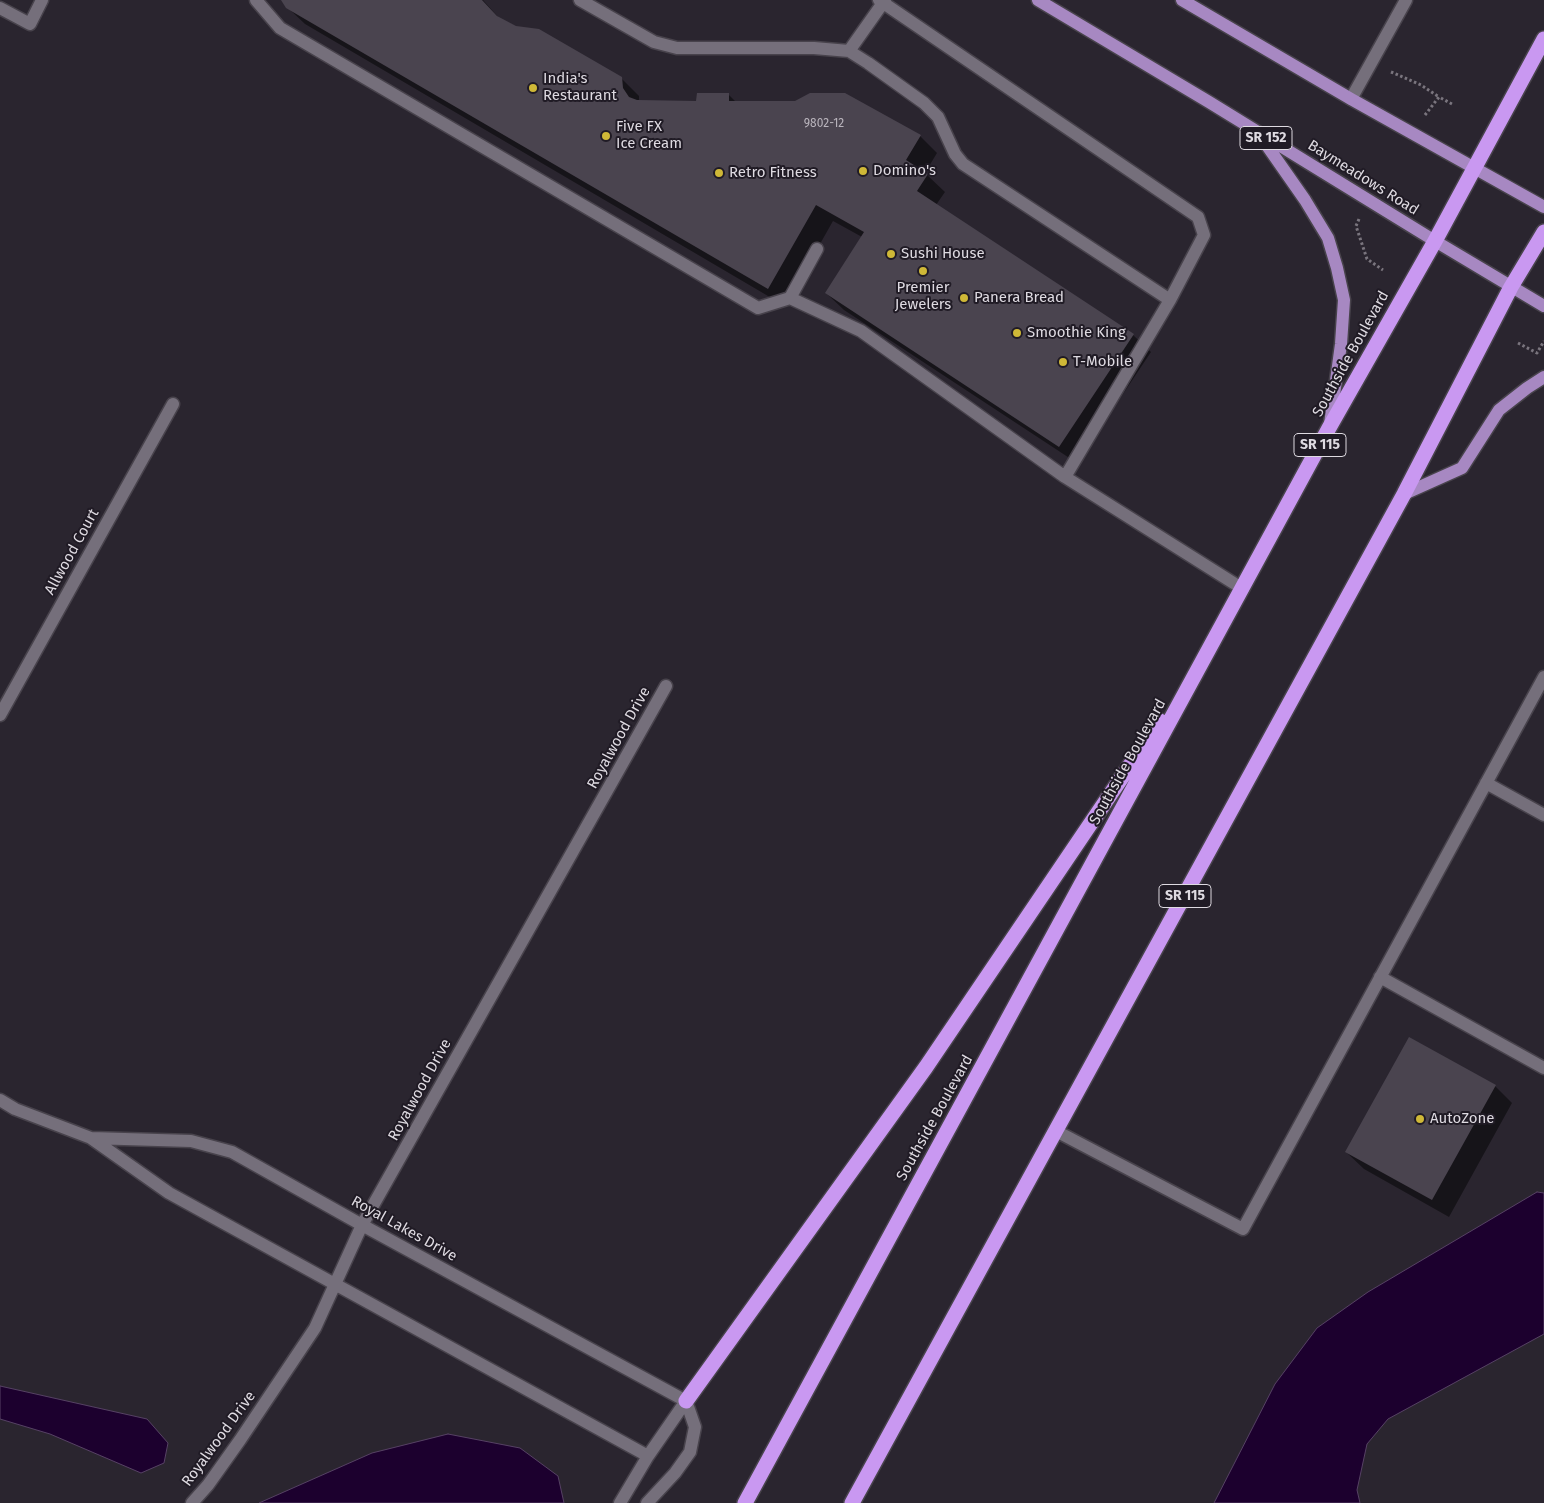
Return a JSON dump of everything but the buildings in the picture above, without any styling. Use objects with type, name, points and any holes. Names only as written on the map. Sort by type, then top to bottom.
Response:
[{"type":"highway","name":"Southside Boulevard","points":[[745,1503],[1330,428],[1544,40]]},
{"type":"highway","name":"SR 115","points":[[852,1503],[1404,494],[1511,286],[1544,232]]},
{"type":"highway","points":[[686,1401],[926,1067],[1209,650]]},
{"type":"main road","name":"Baymeadows Road","points":[[1038,0],[1544,306]]},
{"type":"main road","points":[[1182,0],[1351,99],[1544,207]]},
{"type":"main road","points":[[1258,133],[1305,200],[1328,238],[1337,268],[1344,300],[1341,344],[1330,428]]},
{"type":"main road","points":[[1404,494],[1462,468],[1499,410],[1544,377]]},
{"type":"street","points":[[0,8],[30,24],[42,0]]},
{"type":"street","points":[[256,0],[280,28],[758,308],[790,298],[861,331],[1065,477],[1243,589]]},
{"type":"street","points":[[580,0],[654,42],[677,48],[814,48],[849,51],[924,103],[938,117],[955,154],[963,164],[1170,300]]},
{"type":"street","points":[[1351,99],[1406,0]]},
{"type":"street","points":[[849,51],[882,1],[1198,217],[1204,235],[1170,300],[1065,477]]},
{"type":"street","points":[[790,298],[817,249]]},
{"type":"street","name":"Allwood Court","points":[[0,715],[173,404]]},
{"type":"street","points":[[1056,1131],[1242,1229],[1544,677]]},
{"type":"street","name":"Royalwood Drive","points":[[192,1503],[208,1485],[240,1440],[315,1328],[362,1225],[666,686]]},
{"type":"street","points":[[1486,783],[1544,815]]},
{"type":"street","points":[[1380,977],[1544,1068]]},
{"type":"street","name":"Royal Lakes Drive","points":[[0,1100],[15,1109],[91,1138],[169,1193],[648,1456]]},
{"type":"street","name":"Royal Lakes Drive","points":[[91,1138],[191,1141],[232,1152],[686,1401]]},
{"type":"street","points":[[620,1503],[648,1456],[686,1401]]},
{"type":"street","points":[[647,1503],[675,1473],[690,1452],[695,1427],[686,1401]]},
{"type":"path","points":[[1389,70],[1421,85],[1452,104]]},
{"type":"path","points":[[1423,118],[1439,97]]},
{"type":"path","points":[[1360,218],[1356,226],[1367,259],[1383,270]]},
{"type":"path","points":[[1518,343],[1537,353],[1544,341]]},
{"type":"shaded area","points":[[1537,1192],[1544,1193],[1544,1334],[1388,1419],[1367,1444],[1357,1490],[1360,1503],[1214,1503],[1275,1384],[1317,1328],[1368,1292]]},
{"type":"shaded area","points":[[0,1386],[147,1419],[168,1443],[164,1463],[141,1473],[50,1434],[0,1419]]},
{"type":"shaded area","points":[[448,1434],[520,1448],[558,1476],[564,1503],[259,1503],[372,1453]]},
{"type":"place","name":"India's Restaurant","points":[[533,88]]},
{"type":"place","name":"Five FX Ice Cream","points":[[606,136]]},
{"type":"place","name":"Domino's","points":[[863,171]]},
{"type":"place","name":"Retro Fitness","points":[[719,173]]},
{"type":"place","name":"Sushi House","points":[[891,254]]},
{"type":"place","name":"Premier Jewelers","points":[[923,271]]},
{"type":"place","name":"Panera Bread","points":[[964,298]]},
{"type":"place","name":"Smoothie King","points":[[1017,333]]},
{"type":"place","name":"T-Mobile","points":[[1063,362]]},
{"type":"place","name":"AutoZone","points":[[1420,1119]]}]
